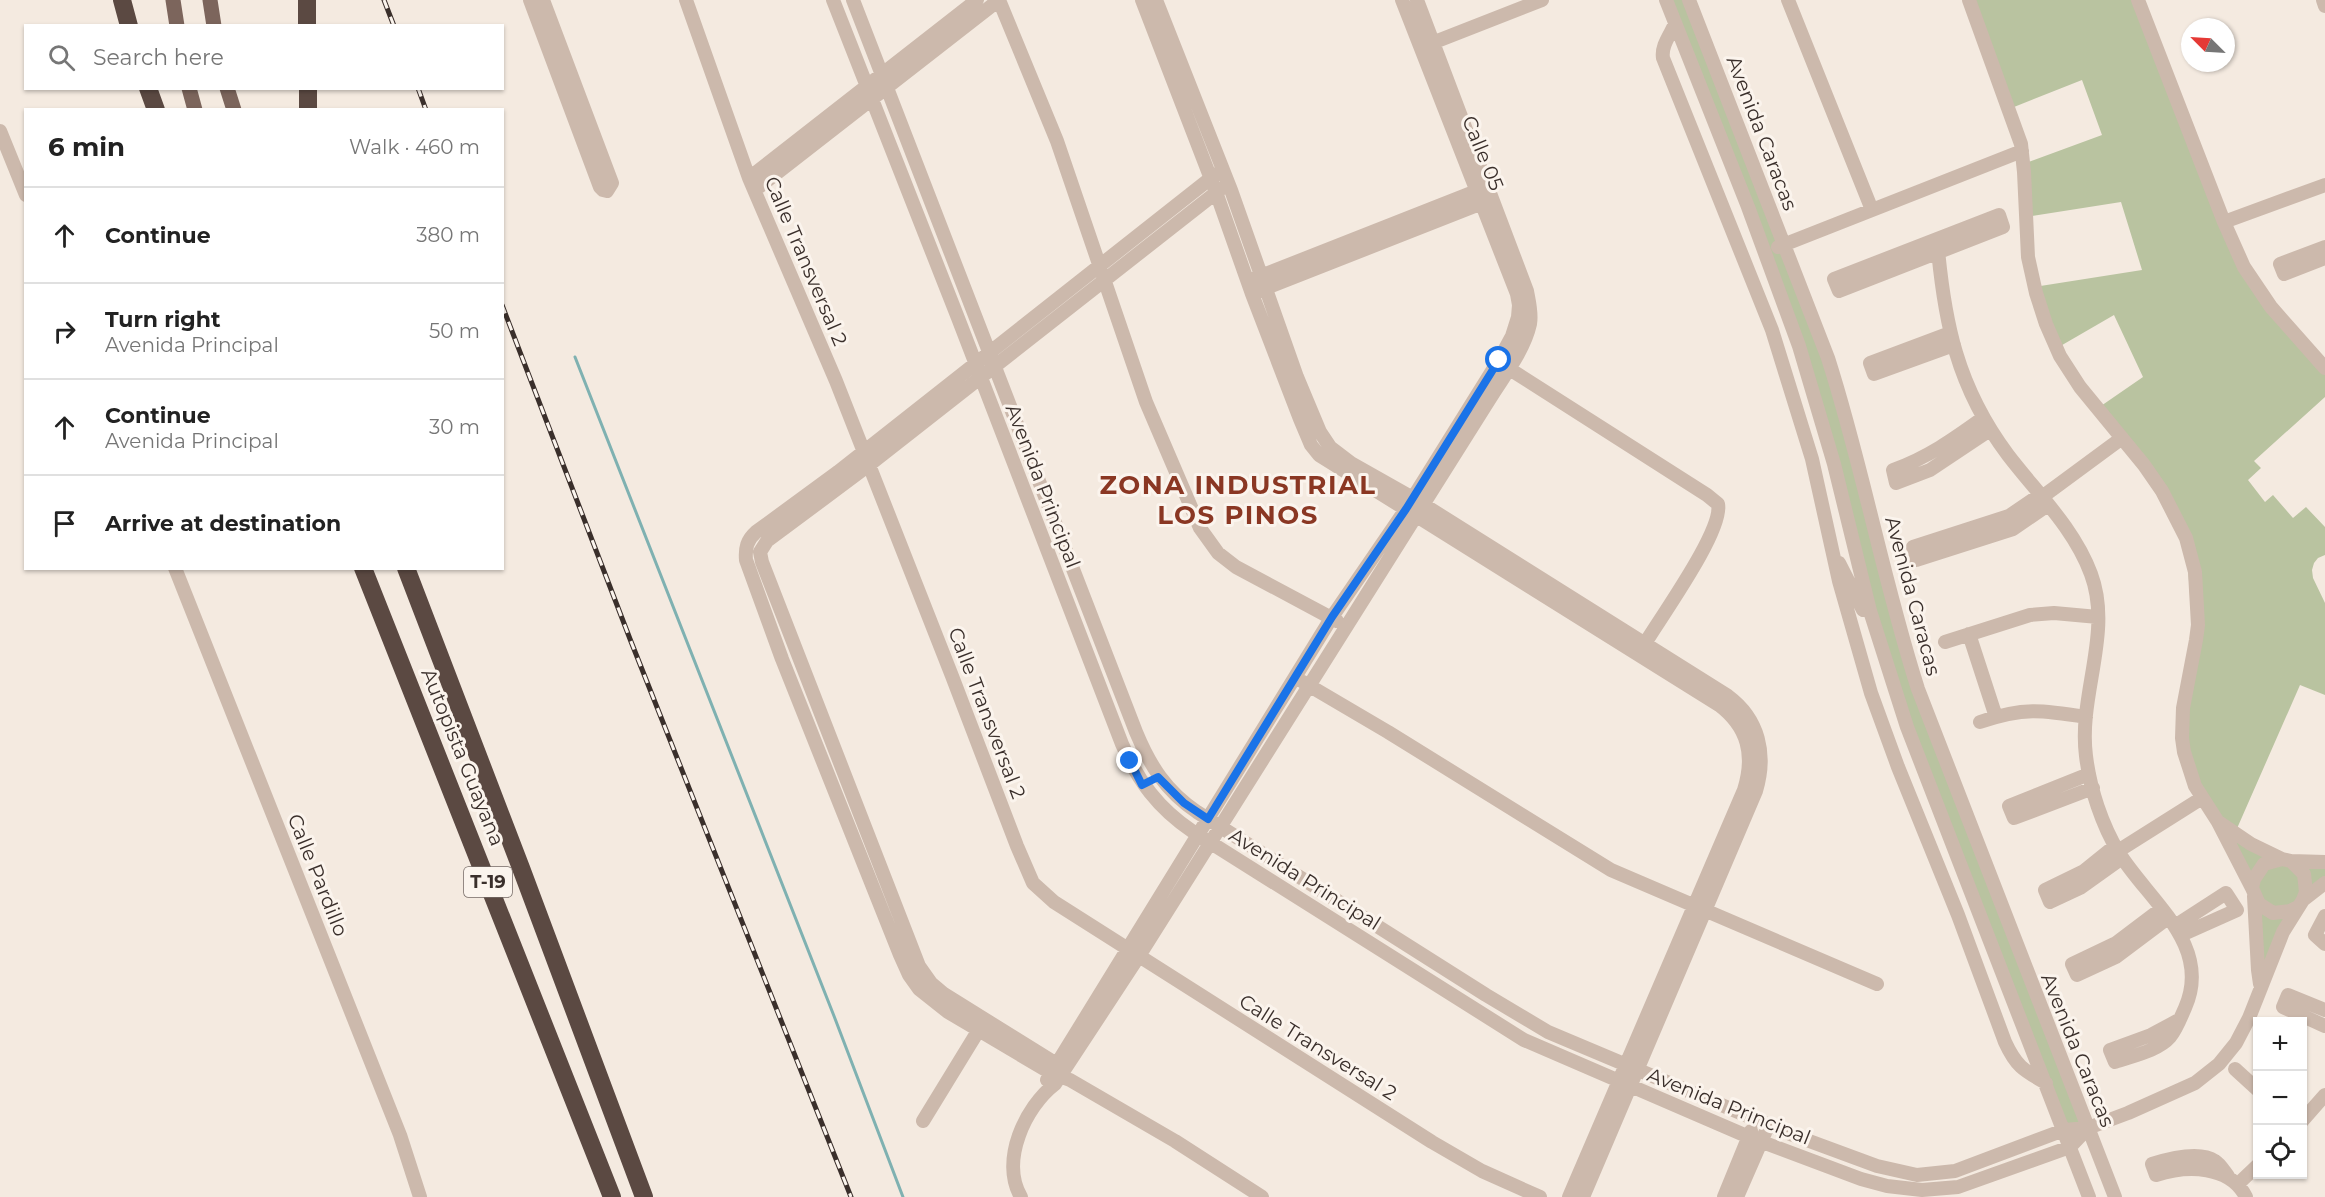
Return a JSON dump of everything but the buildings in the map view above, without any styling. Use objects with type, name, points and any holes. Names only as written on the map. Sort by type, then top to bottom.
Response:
[{"type":"highway","points":[[123,0],[128,22]]},
{"type":"highway","points":[[307,0],[307,24]]},
{"type":"highway","points":[[149,90],[155,108]]},
{"type":"highway","points":[[308,90],[308,108]]},
{"type":"highway","name":"Autopista Guayana","points":[[364,570],[612,1197]]},
{"type":"highway","name":"Autopista Guayana","points":[[407,570],[644,1197]]},
{"type":"main road","points":[[173,0],[177,24]]},
{"type":"main road","points":[[210,0],[214,24]]},
{"type":"main road","points":[[190,90],[194,108]]},
{"type":"main road","points":[[228,90],[233,108]]},
{"type":"street","points":[[530,0],[600,187],[607,190],[612,183],[543,0]]},
{"type":"street","name":"Calle Transversal 2","points":[[686,0],[752,184],[864,452],[1029,874],[1039,890],[1054,902],[1438,1146],[1482,1171],[1540,1197]]},
{"type":"street","name":"Avenida Principal","points":[[833,0],[976,364],[1119,738],[1142,785],[1167,812],[1198,835],[1464,1003],[1547,1052],[1755,1139],[1871,1182],[1924,1194],[1975,1183],[2070,1147]]},
{"type":"street","name":"Avenida Principal","points":[[853,0],[1148,759],[1158,777],[1184,803],[1512,1012],[1548,1032],[1761,1123],[1877,1166],[1921,1175],[1943,1173],[1967,1167],[2064,1130],[2088,1128]]},
{"type":"street","points":[[752,184],[815,126],[977,0]]},
{"type":"street","points":[[752,184],[822,139],[999,0],[1057,141],[1146,402],[1194,516],[1206,538],[1218,553],[1236,567],[1332,617],[1346,628]]},
{"type":"street","points":[[1142,0],[1216,192],[1256,285]]},
{"type":"street","points":[[1156,0],[1228,183],[1256,285],[1308,438],[1324,451],[1642,649],[1719,705],[1734,718],[1744,732],[1749,748],[1749,770],[1739,817],[1632,1068],[1569,1197]]},
{"type":"street","name":"Calle 05","points":[[1402,0],[1427,45],[1485,195],[1527,291],[1523,323]]},
{"type":"street","name":"Calle 05","points":[[1417,0],[1427,45]]},
{"type":"street","points":[[1427,45],[1542,0]]},
{"type":"street","name":"Avenida Caracas","points":[[1689,0],[1828,358],[1846,416],[1892,603],[1918,689],[2115,1197]]},
{"type":"street","points":[[1788,0],[1872,210]]},
{"type":"street","points":[[1969,0],[2022,151],[2028,256],[2040,308],[2053,341],[2069,370],[2145,465],[2171,505],[2191,555],[2197,590],[2198,624],[2183,708],[2182,738],[2195,786],[2218,822],[2259,904],[2273,913],[2282,913],[2300,903],[2325,883]]},
{"type":"street","points":[[2138,0],[2224,222],[2244,267],[2260,293],[2324,364]]},
{"type":"street","points":[[2323,0],[2325,6]]},
{"type":"street","name":"Avenida Caracas","points":[[1666,3],[1765,252],[1815,396],[1870,611],[1911,738],[2089,1197]]},
{"type":"street","points":[[1675,24],[1665,43],[1663,58],[1772,330],[1812,459],[1839,581],[1871,693],[2013,1060],[2046,1083]]},
{"type":"street","points":[[815,126],[822,139]]},
{"type":"street","points":[[0,130],[24,190]]},
{"type":"street","points":[[1765,252],[2022,151]]},
{"type":"street","points":[[886,901],[842,808],[764,612],[746,560],[747,543],[756,532],[864,452],[1223,169]]},
{"type":"street","points":[[760,552],[767,541],[869,465],[1228,183]]},
{"type":"street","points":[[2224,222],[2325,185]]},
{"type":"street","points":[[1256,285],[1485,195]]},
{"type":"street","points":[[1937,246],[1839,291],[1834,279],[1937,246]]},
{"type":"street","points":[[1937,246],[1943,303],[1968,386],[1987,424],[2075,541],[2087,564],[2096,590],[2098,616],[2085,741],[2089,774],[2108,831],[2118,852],[2171,922],[2191,957],[2192,980],[2186,1005],[2177,1021]]},
{"type":"street","points":[[2325,247],[2280,264],[2284,274],[2325,258]]},
{"type":"street","points":[[1133,952],[1220,827],[1346,628],[1414,507],[1457,439],[1508,368],[1520,348],[1523,323]]},
{"type":"street","points":[[1457,439],[1499,360],[1523,323]]},
{"type":"street","points":[[1952,339],[1874,374],[1870,363],[1952,339]]},
{"type":"street","points":[[1508,368],[1718,504],[1718,519],[1710,537],[1642,649]]},
{"type":"street","points":[[1812,459],[1817,440],[1815,396]]},
{"type":"street","points":[[1987,424],[1930,470],[1896,483],[1893,470],[1914,463],[1987,424]]},
{"type":"street","points":[[2043,499],[2009,516],[1913,547],[1916,560],[2013,529],[2043,499],[2122,438]]},
{"type":"street","points":[[1021,1197],[1014,1179],[1015,1146],[1023,1126],[1046,1091],[1046,1080],[1060,1072],[1133,952],[1198,835],[1332,617],[1414,507]]},
{"type":"street","points":[[747,543],[760,552],[778,605],[855,802],[886,901],[910,963],[914,983],[926,996],[982,1025],[1175,1141],[1262,1197]]},
{"type":"street","points":[[1834,554],[1882,648]]},
{"type":"street","name":"Calle Pardillo","points":[[176,570],[396,1124],[420,1197]]},
{"type":"street","points":[[764,612],[778,605]]},
{"type":"street","points":[[1944,642],[2014,619],[2042,613],[2098,616]]},
{"type":"street","points":[[1969,634],[1996,717]]},
{"type":"street","points":[[1295,678],[1388,732],[1582,854],[1624,877],[1877,984]]},
{"type":"street","points":[[1980,722],[2031,710],[2086,717]]},
{"type":"street","points":[[1133,768],[1148,759]]},
{"type":"street","points":[[2089,774],[2009,806],[2013,818],[2093,788]]},
{"type":"street","points":[[1142,785],[1158,777]]},
{"type":"street","points":[[2118,852],[2080,888],[2050,902],[2045,890],[2074,877],[2118,852],[2202,798]]},
{"type":"street","points":[[842,808],[855,802]]},
{"type":"street","points":[[2070,1147],[2088,1128],[2181,1090],[2208,1074],[2236,1043],[2249,1018],[2283,932],[2300,903],[2307,882],[2298,866],[2251,844],[2218,822]]},
{"type":"street","points":[[2261,986],[2253,892],[2258,870],[2264,864],[2286,860],[2325,862]]},
{"type":"street","points":[[2325,916],[2315,935],[2325,944]]},
{"type":"street","points":[[2171,922],[2116,957],[2077,975],[2072,964],[2116,943],[2171,922]]},
{"type":"street","points":[[1464,1003],[1474,988]]},
{"type":"street","points":[[2325,1010],[2288,995],[2283,1007],[2325,1026]]},
{"type":"street","points":[[1503,1027],[1512,1012]]},
{"type":"street","points":[[923,1121],[982,1025]]},
{"type":"street","points":[[2235,1069],[2253,1085]]},
{"type":"street","points":[[1583,1197],[1624,1085]]},
{"type":"street","points":[[2307,1115],[2325,1095]]},
{"type":"street","points":[[1737,1197],[1761,1123]]},
{"type":"street","points":[[1724,1197],[1755,1139]]},
{"type":"street","points":[[2246,1197],[2233,1180],[2253,1168]]},
{"type":"street","points":[[1921,1175],[1924,1194]]},
{"type":"green space","points":[[1665,0],[1689,0],[1828,358],[1892,603],[2088,1128],[2063,1131],[1907,727],[1822,420]]},
{"type":"green space","points":[[1969,0],[2138,0],[2244,267],[2325,368],[2325,397],[2254,461],[2261,468],[2248,480],[2265,502],[2273,495],[2293,518],[2306,507],[2325,527],[2325,555],[2318,558],[2312,570],[2313,578],[2325,603],[2325,695],[2300,685],[2235,833],[2265,852],[2325,862],[2325,883],[2303,900],[2261,986],[2254,896],[2184,752],[2194,655],[2186,538],[2098,408],[2143,377],[2114,315],[2057,348],[2034,287],[2142,270],[2121,202],[2025,217],[2023,164],[2102,135],[2082,80],[2009,109]]},
{"type":"waterway","points":[[575,357],[903,1197]]},
{"type":"railway","points":[[384,0],[393,24]]},
{"type":"railway","points":[[419,90],[425,108]]},
{"type":"railway","points":[[504,310],[630,639],[851,1197]]},
{"type":"district","name":"ZONA INDUSTRIAL LOS PINOS","points":[[1238,500]]},
{"type":"route","points":[[1130,761],[1142,785],[1158,777],[1184,803],[1208,819],[1332,617],[1406,509],[1499,360]]}]
